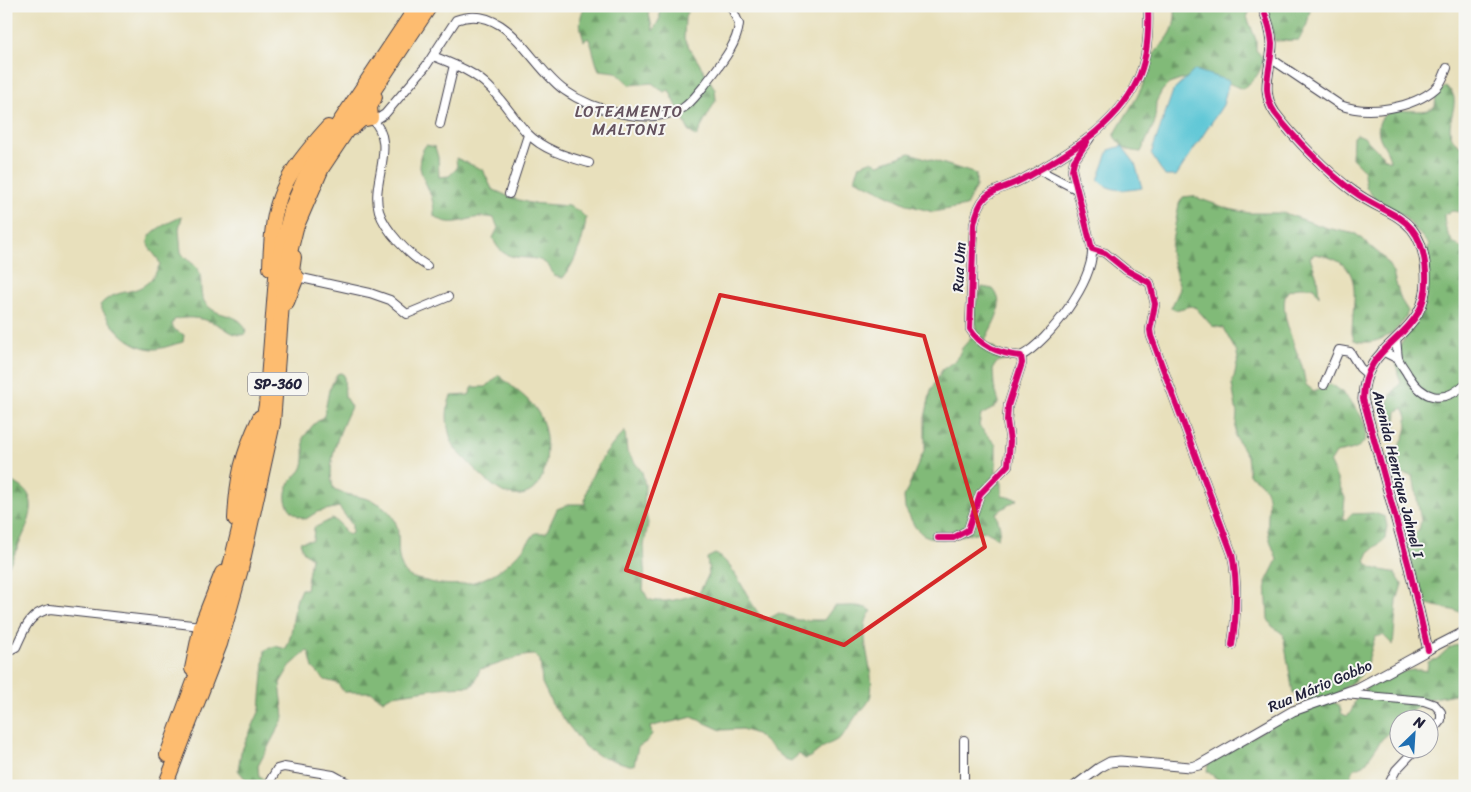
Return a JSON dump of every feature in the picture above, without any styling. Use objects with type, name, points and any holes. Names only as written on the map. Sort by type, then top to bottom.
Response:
[{"type":"highway","name":"SP-360","points":[[233,554],[238,473],[248,443],[266,406],[272,309],[271,230],[281,191],[294,166],[358,95],[417,6]]},
{"type":"highway","name":"SP-360","points":[[166,786],[220,644],[233,601],[273,423],[284,277],[296,228],[314,184],[344,134],[430,6]]},
{"type":"highway","points":[[344,134],[361,120],[373,119],[371,105],[383,78]]},
{"type":"highway","points":[[281,324],[290,291],[297,277],[292,271],[296,246],[296,228]]},
{"type":"highway","points":[[190,691],[192,668],[201,626],[219,579],[233,554]]},
{"type":"highway","points":[[156,786],[190,691],[211,640],[233,554]]},
{"type":"street","points":[[427,266],[405,250],[380,212],[378,200],[383,163],[383,147],[380,132],[373,119],[385,114],[433,56],[456,20],[473,17],[486,19],[510,32],[564,90],[618,114],[635,116],[657,114],[682,108],[718,67],[738,32],[739,24],[731,6]]},
{"type":"street","name":"Rua Um","points":[[1022,356],[1007,355],[991,349],[980,342],[970,329],[974,224],[983,198],[991,192],[1017,182],[1039,170],[1094,132],[1120,107],[1138,80],[1145,50],[1148,6]]},
{"type":"street","name":"Avenida Henrique Jahnel I","points":[[1262,6],[1270,28],[1270,58],[1266,89],[1274,110],[1283,123],[1339,180],[1354,192],[1396,214],[1413,229],[1419,240],[1426,272],[1423,302],[1414,321],[1382,351],[1367,374],[1363,399],[1409,567],[1428,650]]},
{"type":"street","points":[[433,56],[479,78],[490,88],[528,135],[551,150],[589,163]]},
{"type":"street","points":[[1270,58],[1340,105],[1351,110],[1369,112],[1406,104],[1436,88],[1447,68]]},
{"type":"street","points":[[440,124],[454,65]]},
{"type":"street","points":[[938,538],[953,538],[968,530],[980,494],[1008,465],[1010,441],[1007,421],[1008,406],[1022,367],[1022,356],[1039,344],[1078,295],[1090,270],[1092,249],[1088,226],[1072,170],[1074,161],[1094,132]]},
{"type":"street","points":[[509,194],[528,135]]},
{"type":"street","points":[[1039,170],[1076,189]]},
{"type":"street","points":[[1092,249],[1114,259],[1126,270],[1150,283],[1152,287],[1154,304],[1150,330],[1151,336],[1232,554],[1236,575],[1236,602],[1232,645]]},
{"type":"street","points":[[297,277],[370,293],[390,300],[406,314],[448,297]]},
{"type":"street","points":[[1396,338],[1398,359],[1418,389],[1428,396],[1438,397],[1451,394],[1465,384]]},
{"type":"street","points":[[1324,385],[1336,354],[1342,349],[1350,352],[1360,368],[1367,374]]},
{"type":"street","points":[[1382,351],[1398,359]]},
{"type":"street","points":[[6,652],[16,647],[21,632],[37,613],[50,610],[201,626]]},
{"type":"street","name":"Rua Mário Gobbo","points":[[1075,786],[1110,762],[1120,761],[1184,767],[1199,765],[1293,711],[1358,688],[1465,631]]},
{"type":"street","points":[[1342,694],[1424,701],[1435,705],[1441,712],[1441,720],[1438,724]]},
{"type":"street","points":[[964,740],[964,786]]},
{"type":"street","points":[[1388,786],[1396,770],[1406,760]]},
{"type":"street","points":[[267,786],[277,769],[284,767],[333,775],[353,786]]},
{"type":"highlighted area","points":[[720,295],[924,336],[985,547],[844,645],[626,570]]},
{"type":"green space","points":[[585,6],[647,6],[653,31],[660,18],[659,6],[690,6],[685,17],[684,39],[715,89],[716,100],[696,137],[689,131],[669,90],[664,92],[652,83],[630,85],[616,72],[599,70],[590,41],[588,38],[584,41],[581,32],[580,23]]},
{"type":"green space","points":[[1175,6],[1252,6],[1247,17],[1256,40],[1256,50],[1263,58],[1261,68],[1254,79],[1242,89],[1210,75],[1189,77],[1169,84],[1162,91],[1156,102],[1155,122],[1141,152],[1132,151],[1122,146],[1114,136],[1141,89],[1150,60],[1172,31]]},
{"type":"green space","points":[[1263,6],[1311,6],[1307,24],[1299,40],[1275,41]]},
{"type":"green space","points":[[1445,87],[1452,92],[1454,99],[1450,126],[1451,135],[1455,142],[1465,147],[1465,213],[1453,211],[1444,214],[1449,236],[1455,244],[1465,249],[1465,613],[1423,603],[1417,596],[1407,554],[1408,542],[1419,530],[1421,521],[1413,476],[1391,471],[1385,463],[1395,452],[1405,435],[1407,418],[1403,408],[1397,411],[1396,426],[1393,429],[1389,423],[1386,411],[1392,393],[1401,383],[1397,370],[1397,359],[1402,342],[1416,318],[1429,245],[1404,216],[1374,198],[1366,187],[1363,169],[1352,158],[1353,137],[1357,134],[1364,137],[1390,161],[1380,139],[1378,129],[1383,117],[1389,112],[1429,109],[1435,106],[1436,94]]},
{"type":"green space","points":[[426,145],[435,147],[438,157],[439,177],[449,176],[457,168],[456,158],[483,170],[492,189],[512,198],[530,203],[569,206],[579,211],[586,218],[584,233],[575,257],[563,278],[554,276],[548,266],[541,261],[515,257],[499,249],[493,238],[498,228],[494,218],[478,217],[449,222],[434,216],[431,196],[421,171],[421,154]]},
{"type":"green space","points":[[910,153],[976,174],[976,186],[966,206],[933,212],[911,206],[855,179],[860,165],[870,161],[879,164]]},
{"type":"green space","points":[[1192,196],[1229,209],[1249,213],[1284,213],[1327,228],[1356,234],[1383,257],[1392,270],[1401,300],[1408,311],[1400,326],[1386,336],[1370,342],[1354,340],[1352,333],[1354,293],[1353,282],[1349,272],[1342,264],[1331,258],[1315,254],[1310,257],[1317,277],[1319,296],[1313,287],[1299,287],[1288,291],[1285,298],[1284,307],[1288,328],[1302,366],[1306,385],[1314,391],[1330,384],[1336,388],[1344,394],[1358,411],[1366,429],[1366,437],[1360,446],[1336,453],[1330,463],[1345,498],[1343,518],[1346,520],[1351,514],[1374,513],[1385,517],[1387,526],[1385,539],[1369,552],[1365,561],[1375,569],[1395,573],[1402,584],[1397,601],[1393,645],[1383,635],[1375,637],[1367,664],[1360,676],[1329,700],[1339,705],[1342,714],[1347,716],[1362,692],[1378,680],[1409,671],[1427,671],[1428,662],[1437,659],[1449,648],[1465,642],[1465,692],[1424,700],[1413,710],[1388,710],[1388,734],[1382,739],[1364,765],[1354,769],[1347,786],[1226,786],[1207,771],[1208,764],[1308,703],[1310,699],[1308,697],[1299,697],[1293,693],[1283,634],[1272,626],[1268,619],[1266,582],[1277,560],[1270,541],[1267,492],[1264,486],[1249,475],[1247,456],[1235,436],[1237,413],[1232,385],[1238,360],[1237,353],[1223,328],[1212,326],[1196,308],[1191,306],[1175,310],[1171,308],[1180,289],[1170,252],[1179,204],[1183,197]]},
{"type":"green space","points":[[182,216],[179,229],[181,252],[199,272],[204,301],[213,310],[233,317],[242,323],[246,333],[240,335],[204,320],[180,319],[174,320],[172,325],[175,330],[184,335],[183,342],[156,349],[147,348],[130,341],[122,335],[109,320],[100,305],[108,298],[139,288],[154,276],[160,264],[149,247],[148,241],[150,236]]},
{"type":"green space","points":[[982,287],[993,289],[999,302],[997,316],[984,343],[995,348],[1007,360],[998,361],[993,368],[994,386],[999,402],[994,408],[981,415],[979,426],[996,445],[996,473],[1002,483],[1002,496],[1018,499],[996,513],[1000,528],[998,538],[985,531],[944,539],[931,538],[922,534],[915,527],[905,508],[904,497],[925,448],[925,418],[931,390],[942,370],[957,359],[962,348],[974,335],[976,326],[974,308]]},
{"type":"green space","points":[[341,373],[344,375],[345,397],[351,407],[335,447],[331,469],[334,490],[374,501],[386,509],[396,523],[400,561],[405,572],[410,576],[419,580],[443,584],[459,584],[474,582],[501,569],[525,547],[535,533],[546,533],[557,509],[570,504],[585,504],[589,484],[598,464],[625,431],[627,452],[642,472],[645,485],[644,504],[648,523],[644,546],[643,589],[648,599],[667,601],[699,593],[709,574],[707,558],[715,554],[722,558],[735,573],[762,618],[768,619],[779,613],[797,620],[824,620],[834,606],[858,606],[872,611],[867,619],[865,629],[872,688],[867,704],[841,737],[805,759],[799,754],[791,761],[785,759],[756,734],[742,729],[721,730],[692,717],[650,727],[652,734],[646,742],[638,747],[634,765],[629,765],[599,756],[585,747],[552,704],[542,683],[540,660],[534,655],[527,655],[480,669],[474,684],[470,686],[447,687],[393,695],[383,700],[371,692],[344,692],[337,683],[325,680],[313,668],[309,652],[307,651],[290,666],[280,683],[284,717],[258,766],[259,777],[278,786],[251,786],[238,770],[241,752],[260,710],[265,650],[275,646],[286,649],[291,634],[298,596],[301,589],[306,589],[311,558],[303,551],[300,542],[313,540],[314,528],[332,519],[338,522],[349,535],[352,533],[352,525],[339,507],[317,512],[306,519],[292,511],[286,497],[288,486],[301,470],[304,463],[303,438],[313,425],[324,416],[329,390],[337,374]]},
{"type":"green space","points":[[499,375],[526,398],[539,414],[546,439],[545,468],[540,480],[533,490],[522,495],[508,494],[488,481],[456,450],[449,431],[447,416],[451,396],[469,395],[473,387],[486,387]]},
{"type":"green space","points":[[6,480],[17,484],[25,490],[31,504],[31,512],[13,559],[6,569]]},
{"type":"water","points":[[1195,70],[1229,81],[1223,105],[1176,176],[1165,176],[1151,154],[1173,91]]},
{"type":"water","points":[[1122,146],[1135,163],[1142,188],[1130,190],[1113,189],[1098,180],[1109,150]]},
{"type":"cycle path","points":[[938,538],[953,538],[968,530],[980,494],[1008,465],[1010,441],[1007,421],[1008,406],[1022,363],[1021,356],[1006,353],[986,345],[970,329],[974,224],[977,212],[981,203],[991,193],[1023,179],[1072,150],[1103,126],[1116,112],[1128,97],[1144,63],[1148,34],[1148,6]]},
{"type":"cycle path","points":[[1262,6],[1272,43],[1267,87],[1270,104],[1275,113],[1291,133],[1333,175],[1353,191],[1392,213],[1411,228],[1418,239],[1423,253],[1426,273],[1424,296],[1418,313],[1408,327],[1374,362],[1366,378],[1363,399],[1409,567],[1428,650]]},
{"type":"cycle path","points":[[1087,142],[1074,161],[1072,170],[1092,249],[1105,253],[1126,270],[1150,283],[1155,304],[1150,330],[1151,336],[1232,554],[1236,600],[1232,645]]},
{"type":"district","name":"LOTEAMENTO MALTONI","points":[[629,120]]}]
